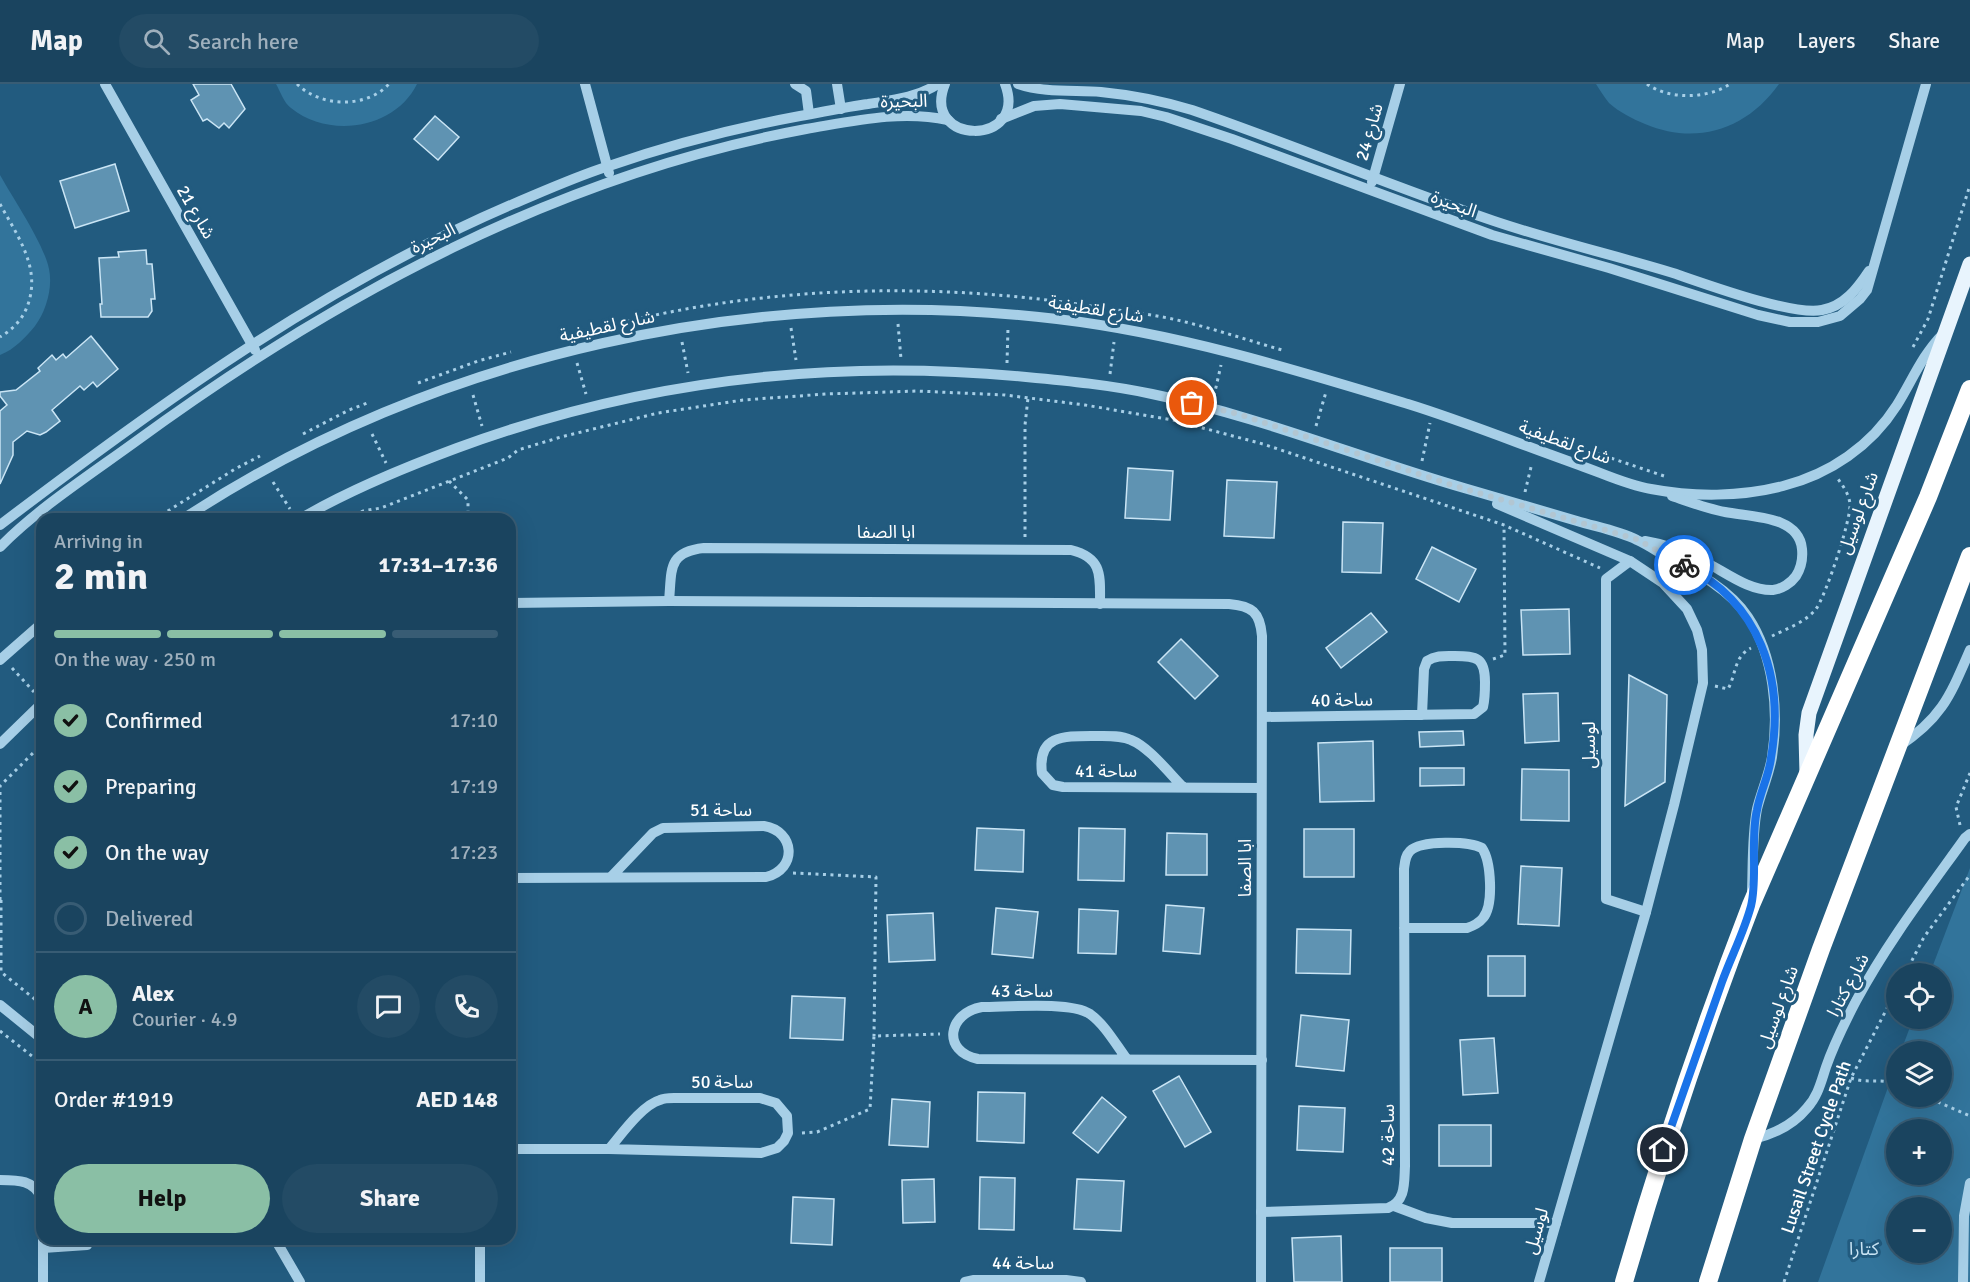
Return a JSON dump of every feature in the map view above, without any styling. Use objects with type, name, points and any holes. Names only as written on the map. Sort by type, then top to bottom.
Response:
[{"type":"highway","name":"شارع لوسيل","points":[[1624,1282],[1663,1150],[1751,905],[1928,497],[1970,389]]},
{"type":"highway","name":"شارع لوسيل","points":[[1708,1282],[1753,1139],[1821,949],[1970,556]]},
{"type":"main road","name":"شارع لوسيل","points":[[1807,780],[1806,735],[1809,713],[1970,264]]},
{"type":"street","name":"شارع 21","points":[[105,84],[259,357]]},
{"type":"street","points":[[585,84],[611,180]]},
{"type":"street","points":[[795,84],[806,91],[806,129]]},
{"type":"street","points":[[837,84],[841,109]]},
{"type":"street","name":"البحيرة","points":[[0,525],[159,407],[252,344],[360,279],[426,244],[523,200],[606,167],[692,141],[807,115],[909,97],[938,84]]},
{"type":"street","points":[[945,84],[942,91],[942,106],[948,120]]},
{"type":"street","points":[[1001,119],[1008,106],[1005,84]]},
{"type":"street","name":"البحيرة","points":[[1018,84],[1036,88],[1101,92],[1159,101],[1237,126],[1497,222],[1761,301],[1803,310],[1822,310],[1838,304],[1852,294],[1873,266]]},
{"type":"street","name":"شارع 24","points":[[1370,190],[1400,84]]},
{"type":"street","name":"البحيرة","points":[[41,513],[167,419],[259,357],[432,256],[528,213],[611,180],[696,155],[806,129],[892,116],[920,115],[948,120],[960,129],[975,132],[990,129],[1001,119],[1034,106],[1060,104],[1099,106],[1157,115],[1188,123],[1492,236],[1609,268],[1758,315],[1790,322],[1818,322],[1839,316],[1860,299],[1867,290],[1926,84]]},
{"type":"street","points":[[1157,115],[1159,101]]},
{"type":"street","points":[[426,244],[432,256]]},
{"type":"street","name":"شارع لقطيفية","points":[[193,513],[266,470],[330,437],[403,405],[468,382],[574,350],[680,328],[788,315],[897,310],[1008,314],[1116,328],[1225,351],[1432,413],[1647,489],[1690,494],[1757,491],[1808,478],[1846,459],[1879,429],[1896,406],[1929,350],[1948,328]]},
{"type":"street","points":[[312,513],[391,475],[486,437],[590,406],[690,385],[799,373],[902,369],[945,370],[1108,385],[1212,408],[1455,486],[1636,539],[1662,544],[1698,558],[1728,575],[1763,589],[1775,590],[1795,578],[1802,556],[1801,544],[1795,532],[1786,526],[1775,520],[1724,512],[1647,489]]},
{"type":"street","points":[[105,447],[115,457]]},
{"type":"street","name":"لوسيل","points":[[1455,486],[1630,561],[1663,584],[1687,609],[1697,630],[1702,650],[1703,683],[1674,805],[1646,912],[1539,1282]]},
{"type":"street","name":"البحيرة","points":[[0,547],[36,517]]},
{"type":"street","points":[[1636,539],[1715,584],[1738,604],[1757,634],[1763,652],[1773,688],[1774,732],[1770,765],[1756,812],[1751,905]]},
{"type":"street","name":"ابا الصفا","points":[[669,601],[675,561],[689,549],[1071,550],[1085,553],[1094,561],[1100,575],[1100,604]]},
{"type":"street","points":[[1613,573],[1630,561]]},
{"type":"street","name":"لوسيل","points":[[1613,573],[1606,579],[1606,899],[1646,912]]},
{"type":"street","name":"ابا الصفا","points":[[516,603],[669,601],[1229,604],[1251,609],[1261,623],[1261,1282]]},
{"type":"street","points":[[1,659],[36,628]]},
{"type":"street","points":[[1895,749],[1916,736],[1948,700],[1970,650]]},
{"type":"street","points":[[1422,715],[1424,669],[1427,661],[1441,656],[1470,656],[1477,658],[1482,664]]},
{"type":"street","name":"ساحة 40","points":[[1262,717],[1474,714],[1483,707],[1485,695],[1485,670],[1482,664]]},
{"type":"street","points":[[0,744],[36,709]]},
{"type":"street","name":"ساحة 41","points":[[1183,787],[1141,746],[1130,739],[1062,737],[1047,745],[1041,754],[1042,773],[1053,785],[1063,787],[1261,788]]},
{"type":"street","name":"ساحة 51","points":[[611,877],[653,833],[673,827],[771,827],[784,836],[788,845],[789,858],[778,873]]},
{"type":"street","name":"شارع كتارا","points":[[1753,1139],[1788,1125],[1808,1107],[1822,1082],[1844,1026],[1873,971],[1892,941],[1969,836]]},
{"type":"street","name":"ساحة 42","points":[[1394,1206],[1403,1194],[1404,1187],[1404,928],[1404,869],[1406,856],[1418,845],[1426,844],[1468,845],[1482,848],[1489,862],[1489,900],[1488,911],[1484,918],[1467,928],[1404,928]]},
{"type":"street","points":[[516,878],[766,876],[778,873]]},
{"type":"street","points":[[0,1005],[36,1034]]},
{"type":"street","name":"ساحة 43","points":[[953,1034],[955,1024],[961,1015],[971,1009],[1068,1007],[1091,1015],[1126,1058]]},
{"type":"street","points":[[953,1034],[955,1045],[961,1052],[967,1057],[978,1059],[1262,1060]]},
{"type":"street","name":"ساحة 50","points":[[609,1149],[652,1103],[674,1098],[768,1099],[783,1108],[787,1116],[788,1133]]},
{"type":"street","points":[[516,1149],[761,1153],[777,1148],[784,1142],[788,1133]]},
{"type":"street","points":[[0,1180],[22,1181],[36,1190]]},
{"type":"street","points":[[1963,1282],[1964,1216],[1970,1183]]},
{"type":"street","points":[[1261,1212],[1379,1209],[1394,1206],[1426,1218],[1452,1223],[1556,1223]]},
{"type":"street","points":[[43,1245],[43,1282]]},
{"type":"street","points":[[278,1245],[300,1282]]},
{"type":"street","points":[[480,1245],[480,1282]]},
{"type":"street","name":"ساحة 44","points":[[965,1282],[1066,1280],[1081,1282]]},
{"type":"path","points":[[297,84],[303,90],[322,100],[344,103],[366,99],[389,84]]},
{"type":"path","points":[[1647,84],[1677,95],[1703,94],[1730,84]]},
{"type":"path","points":[[1912,348],[1928,318],[1970,185]]},
{"type":"path","points":[[0,204],[27,253],[33,273],[32,294],[24,315],[10,331],[0,337]]},
{"type":"path","points":[[897,310],[902,369]]},
{"type":"path","points":[[1007,375],[1008,314]]},
{"type":"path","points":[[788,315],[799,373]]},
{"type":"path","points":[[680,328],[690,385]]},
{"type":"path","points":[[1108,385],[1116,328]]},
{"type":"path","points":[[574,350],[590,406]]},
{"type":"path","points":[[1212,408],[1225,351]]},
{"type":"path","points":[[468,382],[486,437]]},
{"type":"path","points":[[1313,439],[1328,382]]},
{"type":"path","points":[[359,513],[381,508],[508,458],[518,450],[658,413],[733,402],[826,394],[917,391],[1028,398],[1173,420],[1263,444],[1504,525],[1613,573]]},
{"type":"path","points":[[1025,550],[1025,424],[1028,398]]},
{"type":"path","points":[[1419,474],[1432,413]]},
{"type":"path","points":[[367,421],[391,475]]},
{"type":"path","points":[[1522,505],[1536,450]]},
{"type":"path","points":[[266,470],[289,509]]},
{"type":"path","points":[[449,481],[468,500],[468,513]]},
{"type":"path","points":[[1482,664],[1504,655],[1504,525]]},
{"type":"path","points":[[1,659],[34,692]]},
{"type":"path","points":[[36,750],[0,786],[1,972],[36,1000]]},
{"type":"path","points":[[1969,836],[1960,828],[1956,807],[1970,773]]},
{"type":"path","points":[[778,873],[876,877],[874,1036],[870,1109],[817,1132],[788,1133]]},
{"type":"path","points":[[1911,963],[1924,937],[1970,875]]},
{"type":"path","name":"Lusail Street Cycle Path","points":[[1784,1282],[1851,1078],[1886,1010]]},
{"type":"path","points":[[0,1030],[36,1059]]},
{"type":"path","points":[[874,1036],[953,1034]]},
{"type":"path","points":[[1851,1078],[1864,1083],[1886,1080]]},
{"type":"path","points":[[1949,1107],[1970,1116]]},
{"type":"green space","points":[[276,84],[417,84],[407,99],[393,111],[377,120],[342,126],[324,124],[306,118],[289,106]]},
{"type":"green space","points":[[1596,84],[1779,84],[1766,100],[1736,122],[1702,133],[1683,133],[1645,124],[1626,115],[1609,103]]},
{"type":"green space","points":[[0,175],[41,247],[49,269],[50,284],[45,306],[35,326],[15,346],[0,355]]},
{"type":"green space","name":"كتارا","points":[[1970,868],[1970,1282],[1818,1282],[1886,1093],[1886,1107],[1952,1107],[1952,1041],[1905,1041],[1909,1029],[1952,1029],[1952,963],[1934,963]]},
{"type":"building","points":[[193,84],[231,84],[245,109],[229,128],[224,123],[219,128],[207,119],[203,121],[191,100],[199,95]]},
{"type":"building","points":[[435,116],[459,137],[438,160],[414,139]]},
{"type":"building","points":[[115,164],[129,211],[75,228],[60,181]]},
{"type":"building","points":[[146,250],[147,264],[152,264],[155,299],[151,299],[152,311],[148,317],[101,317],[99,258],[119,257],[118,252]]},
{"type":"building","points":[[91,336],[118,369],[97,387],[93,382],[84,390],[80,386],[52,410],[60,421],[46,432],[40,435],[27,431],[13,442],[13,455],[0,484],[0,411],[7,405],[0,396],[0,392],[16,390],[40,371],[38,368],[52,355],[56,360],[63,354],[66,358]]},
{"type":"building","points":[[1128,468],[1173,471],[1170,520],[1125,518]]},
{"type":"building","points":[[1227,480],[1277,482],[1274,538],[1224,536]]},
{"type":"building","points":[[1343,522],[1383,523],[1381,573],[1342,572]]},
{"type":"building","points":[[1432,547],[1476,569],[1459,602],[1416,579]]},
{"type":"building","points":[[1569,609],[1570,654],[1523,655],[1521,610]]},
{"type":"building","points":[[1371,613],[1387,632],[1341,668],[1326,648]]},
{"type":"building","points":[[1181,639],[1218,676],[1195,699],[1158,662]]},
{"type":"building","points":[[1629,675],[1667,695],[1665,782],[1625,806]]},
{"type":"building","points":[[1558,693],[1559,741],[1525,743],[1523,694]]},
{"type":"building","points":[[1463,731],[1464,745],[1420,747],[1419,732]]},
{"type":"building","points":[[1373,741],[1374,801],[1320,802],[1318,743]]},
{"type":"building","points":[[1420,768],[1464,768],[1464,785],[1420,786]]},
{"type":"building","points":[[1522,769],[1569,770],[1569,821],[1521,820]]},
{"type":"building","points":[[977,828],[1024,830],[1023,872],[975,870]]},
{"type":"building","points":[[1079,828],[1125,829],[1124,881],[1078,880]]},
{"type":"building","points":[[1304,829],[1354,829],[1354,877],[1304,877]]},
{"type":"building","points":[[1167,833],[1207,834],[1207,875],[1166,875]]},
{"type":"building","points":[[1521,866],[1562,868],[1559,926],[1518,924]]},
{"type":"building","points":[[1166,905],[1204,908],[1200,954],[1163,951]]},
{"type":"building","points":[[996,908],[1038,912],[1033,958],[992,954]]},
{"type":"building","points":[[1079,909],[1118,911],[1116,954],[1078,953]]},
{"type":"building","points":[[933,913],[935,960],[889,962],[887,915]]},
{"type":"building","points":[[1297,929],[1351,930],[1350,974],[1296,973]]},
{"type":"building","points":[[1488,956],[1525,956],[1525,996],[1488,996]]},
{"type":"building","points":[[792,996],[845,998],[843,1040],[790,1038]]},
{"type":"building","points":[[1301,1015],[1349,1020],[1344,1071],[1296,1066]]},
{"type":"building","points":[[1494,1038],[1498,1093],[1463,1095],[1460,1040]]},
{"type":"building","points":[[1179,1076],[1211,1132],[1185,1147],[1153,1091]]},
{"type":"building","points":[[978,1092],[1025,1093],[1024,1143],[977,1141]]},
{"type":"building","points":[[1102,1097],[1126,1117],[1098,1153],[1073,1133]]},
{"type":"building","points":[[892,1099],[930,1102],[928,1147],[889,1145]]},
{"type":"building","points":[[1299,1106],[1345,1108],[1343,1152],[1297,1150]]},
{"type":"building","points":[[1439,1125],[1491,1125],[1491,1166],[1439,1166]]},
{"type":"building","points":[[980,1177],[1015,1178],[1014,1230],[979,1229]]},
{"type":"building","points":[[934,1179],[935,1222],[903,1223],[902,1180]]},
{"type":"building","points":[[1077,1179],[1124,1181],[1121,1231],[1074,1229]]},
{"type":"building","points":[[793,1197],[834,1199],[832,1245],[791,1243]]},
{"type":"building","points":[[1341,1236],[1342,1282],[1294,1282],[1292,1238]]},
{"type":"building","points":[[1390,1248],[1442,1248],[1442,1282],[1390,1282]]},
{"type":"way so far","points":[[1192,403],[1238,414],[1455,486],[1636,539],[1684,565]]},
{"type":"route","points":[[1663,1150],[1751,905],[1756,812],[1772,757],[1774,732],[1773,688],[1757,634],[1749,619],[1738,604],[1715,584],[1684,565]]}]
